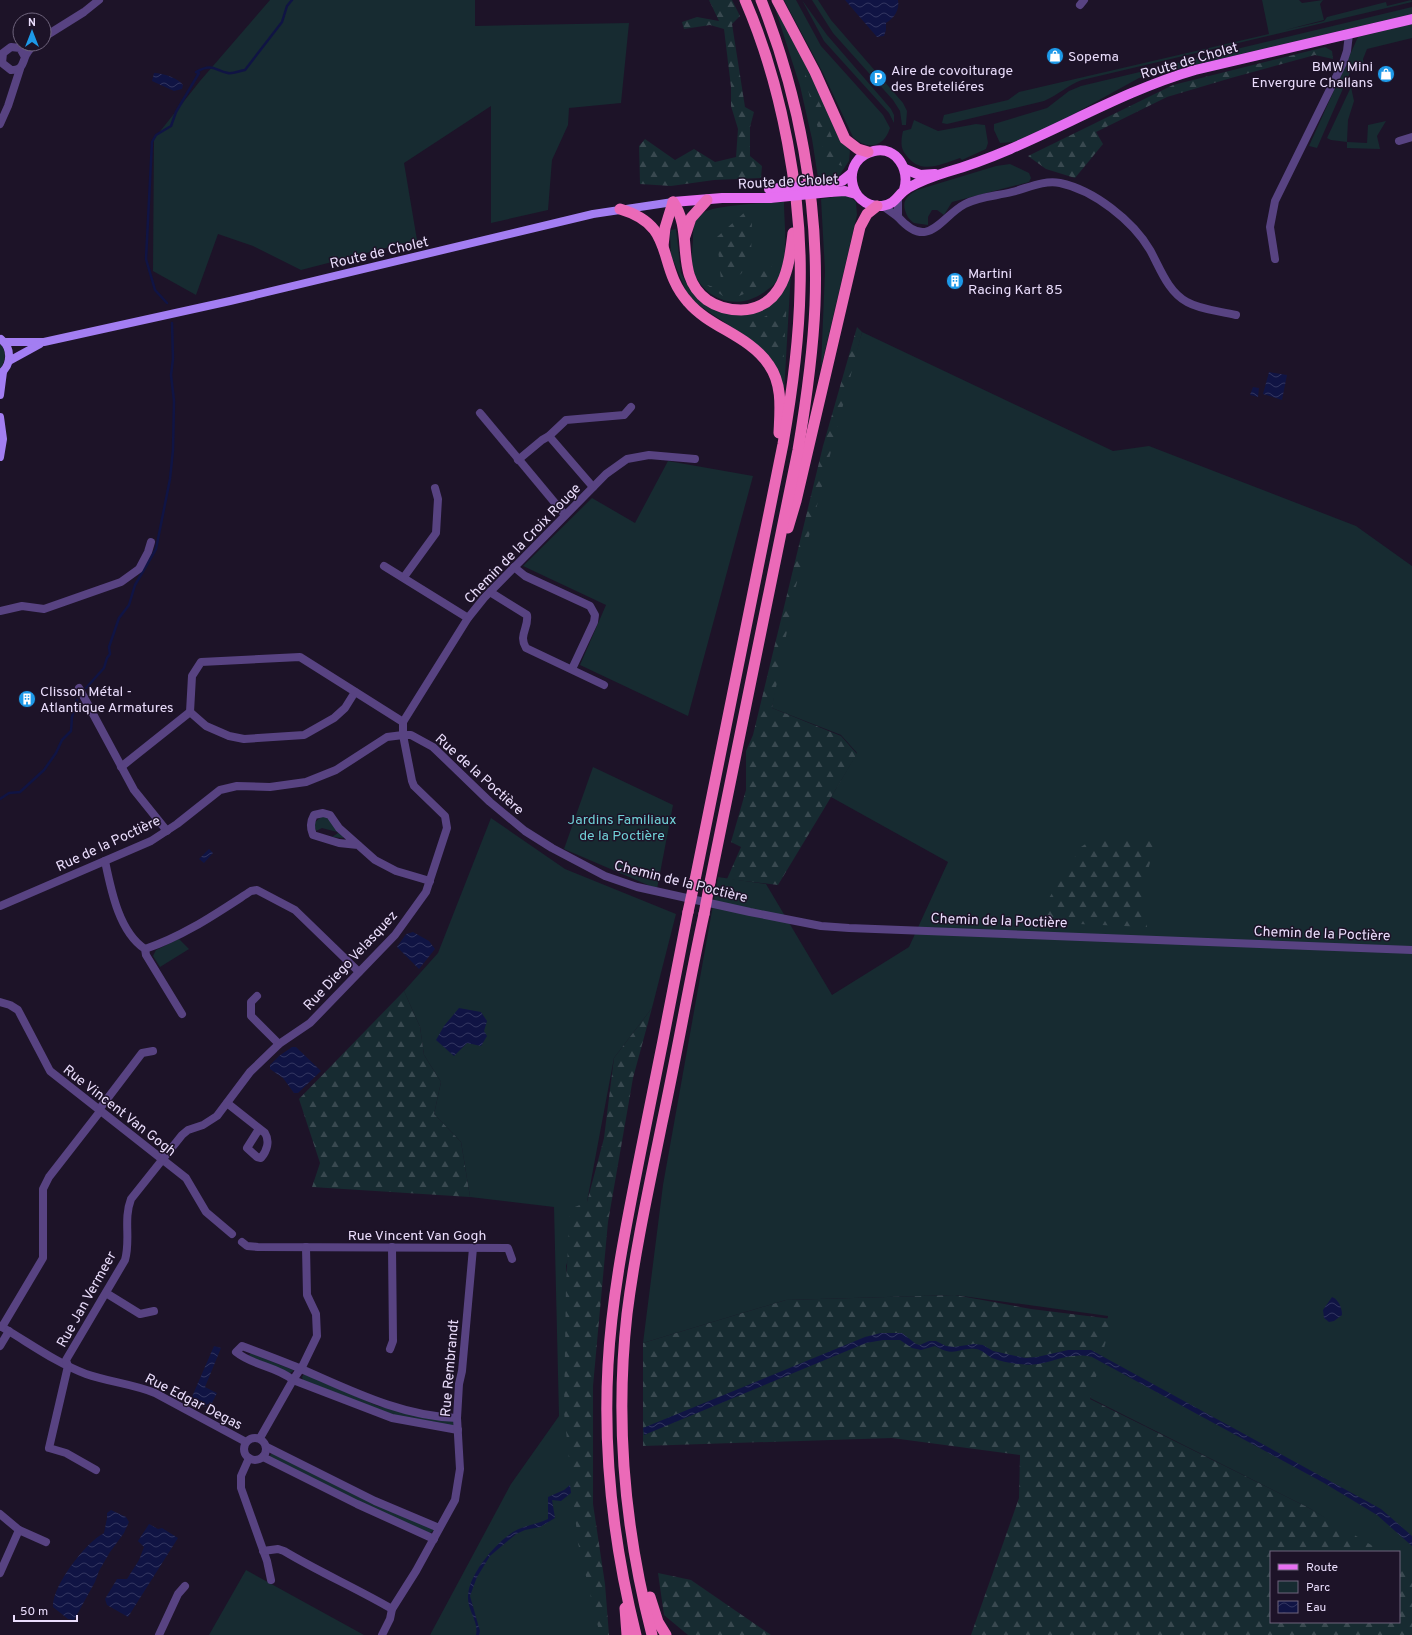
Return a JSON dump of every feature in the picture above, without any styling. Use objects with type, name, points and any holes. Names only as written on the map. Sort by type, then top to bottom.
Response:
[{"type":"highway","points":[[627,1635],[624,1585],[610,1478],[607,1396],[612,1316],[627,1219],[778,473],[791,396],[798,329],[800,275],[796,205],[787,144],[780,111],[758,34],[744,0]]},
{"type":"highway","points":[[652,1635],[632,1542],[625,1481],[622,1428],[623,1373],[627,1316],[641,1226],[772,577],[806,400],[813,338],[815,271],[811,207],[798,123],[778,46],[761,0]]},
{"type":"highway","points":[[777,0],[815,72],[845,139],[858,149],[868,152]]},
{"type":"highway","points":[[684,239],[691,218],[707,200]]},
{"type":"highway","points":[[673,202],[681,219],[686,266],[689,277],[696,290],[707,300],[719,306],[733,310],[748,309],[763,305],[782,284],[790,262],[796,205]]},
{"type":"highway","points":[[663,246],[665,228],[673,202]]},
{"type":"highway","points":[[772,577],[796,501],[860,227],[867,214],[880,206]]},
{"type":"highway","points":[[620,209],[633,213],[650,223],[663,246],[671,275],[688,302],[700,313],[757,351],[769,365],[775,377],[780,407],[778,473]]},
{"type":"highway","points":[[632,1542],[656,1616],[666,1635]]},
{"type":"highway","points":[[624,1585],[636,1635]]},
{"type":"main road","name":"Route de Cholet","points":[[901,194],[939,174],[1009,151],[1139,89],[1162,80],[1195,70],[1412,19]]},
{"type":"main road","points":[[876,150],[891,153],[898,159],[905,169],[907,179],[901,194],[892,203],[880,206],[865,202],[856,194],[852,184],[852,173],[856,162],[868,152],[876,150]]},
{"type":"main road","name":"Route de Cholet","points":[[905,169],[920,175],[939,174]]},
{"type":"main road","name":"Route de Cholet","points":[[830,188],[852,173]]},
{"type":"main road","name":"Route de Cholet","points":[[2,340],[44,342],[230,302],[570,219],[620,209],[673,202],[830,188],[856,194]]},
{"type":"main road","points":[[0,395],[2,373],[9,361],[8,348],[2,340]]},
{"type":"main road","name":"Route de Cholet","points":[[9,361],[44,342]]},
{"type":"main road","points":[[0,417],[3,439],[0,457]]},
{"type":"street","points":[[52,32],[84,12],[99,0]]},
{"type":"street","points":[[1275,259],[1270,227],[1275,201],[1343,63],[1347,51],[1349,34]]},
{"type":"street","points":[[3,49],[1,58],[4,66],[8,69],[13,87]]},
{"type":"street","points":[[22,52],[25,57]]},
{"type":"street","points":[[0,124],[8,106],[20,69],[28,52]]},
{"type":"street","points":[[8,69],[20,69]]},
{"type":"street","points":[[1399,140],[1412,137]]},
{"type":"street","points":[[880,206],[898,217],[905,226],[915,231],[923,232],[931,230],[944,222],[965,204],[986,197],[1012,192],[1035,184],[1059,183],[1096,199],[1115,211],[1131,226],[1149,249],[1163,274],[1180,296],[1199,306],[1236,315]]},
{"type":"street","points":[[898,217],[901,194]]},
{"type":"street","points":[[518,460],[549,436],[566,420],[624,415],[630,407]]},
{"type":"street","points":[[480,413],[565,515]]},
{"type":"street","points":[[549,436],[593,487]]},
{"type":"street","name":"Chemin de la Croix Rouge","points":[[403,722],[468,618],[490,592],[606,474],[626,459],[649,455],[695,459]]},
{"type":"street","points":[[404,577],[436,533],[438,499],[435,488]]},
{"type":"street","points":[[0,612],[22,606],[44,608],[121,582],[139,569],[148,552],[151,542]]},
{"type":"street","points":[[384,566],[468,618]]},
{"type":"street","points":[[514,567],[525,576],[590,606],[595,615],[594,622],[572,669]]},
{"type":"street","points":[[490,592],[527,615],[528,622],[522,635],[522,642],[526,648],[604,685]]},
{"type":"street","points":[[121,767],[190,712],[192,676],[201,662],[300,657],[403,722],[403,735]]},
{"type":"street","points":[[79,688],[134,790],[167,831]]},
{"type":"street","points":[[190,712],[206,726],[229,736],[244,739],[304,735],[334,718],[345,708],[355,692]]},
{"type":"street","name":"Rue de la Poctière","points":[[0,906],[151,840],[167,831],[220,790],[237,786],[270,787],[306,782],[336,770],[387,737],[403,735],[411,735],[433,747],[503,814],[552,848],[591,870]]},
{"type":"street","name":"Rue Diego Velasquez","points":[[162,1159],[188,1130],[210,1121],[217,1116],[250,1072],[279,1044],[310,1023],[395,935],[423,897],[430,882],[447,828],[447,822],[445,816],[414,786],[403,735]]},
{"type":"street","points":[[358,845],[339,843],[313,835],[311,830],[311,820],[314,816],[323,813],[330,816],[339,828],[375,860],[396,871],[430,882]]},
{"type":"street","points":[[105,860],[119,915],[138,944],[145,949],[146,955],[182,1014]]},
{"type":"street","name":"Chemin de la Poctière","points":[[591,870],[643,888],[821,926],[1412,950]]},
{"type":"street","points":[[145,949],[162,944],[191,929],[251,891],[257,890],[295,910],[359,972]]},
{"type":"street","points":[[257,996],[251,1002],[251,1016],[279,1044]]},
{"type":"street","name":"Rue Vincent Van Gogh","points":[[0,1002],[10,1005],[18,1010],[50,1071],[186,1178],[206,1212],[232,1234]]},
{"type":"street","points":[[0,1346],[4,1328],[43,1258],[43,1189],[49,1177],[100,1111],[142,1052],[153,1051]]},
{"type":"street","points":[[227,1103],[259,1129]]},
{"type":"street","name":"Rue Jan Vermeer","points":[[96,1470],[66,1453],[49,1448],[68,1366],[66,1360],[125,1260],[128,1250],[126,1211],[130,1199],[162,1159]]},
{"type":"street","name":"Rue Vincent Van Gogh","points":[[242,1242],[247,1246],[258,1247],[508,1248],[512,1259]]},
{"type":"street","points":[[260,1438],[303,1365],[317,1336],[316,1314],[307,1295],[306,1247]]},
{"type":"street","points":[[390,1349],[393,1341],[392,1247]]},
{"type":"street","name":"Rue Rembrandt","points":[[382,1635],[390,1619],[392,1609],[456,1500],[460,1469],[457,1418],[459,1384],[462,1371],[473,1248]]},
{"type":"street","points":[[106,1293],[140,1314],[154,1311]]},
{"type":"street","name":"Rue Edgar Degas","points":[[4,1328],[68,1366],[98,1378],[140,1387],[155,1393],[246,1442]]},
{"type":"street","points":[[457,1418],[409,1412],[376,1402],[300,1368],[242,1346],[236,1352],[245,1360],[285,1374],[293,1380],[392,1418],[412,1423],[458,1430]]},
{"type":"street","points":[[260,1438],[252,1438],[246,1442],[244,1453],[249,1458],[256,1460],[263,1457],[267,1447]]},
{"type":"street","points":[[260,1438],[267,1447],[436,1533]]},
{"type":"street","points":[[263,1457],[357,1504],[436,1533]]},
{"type":"street","points":[[249,1458],[241,1476],[241,1488],[263,1551],[271,1580]]},
{"type":"street","points":[[0,1514],[19,1530],[46,1542]]},
{"type":"street","points":[[0,1573],[19,1530]]},
{"type":"street","points":[[263,1551],[278,1549],[284,1551],[322,1573],[335,1577],[392,1609]]},
{"type":"street","points":[[159,1635],[178,1594],[185,1586]]},
{"type":"green space","points":[[270,0],[475,0],[475,26],[629,23],[621,103],[569,108],[568,125],[552,160],[548,210],[491,223],[491,106],[404,163],[417,240],[301,270],[253,246],[218,234],[196,295],[153,271],[154,139],[200,81]]},
{"type":"green space","points":[[709,0],[732,0],[740,16],[732,24],[745,107],[754,112],[750,127],[750,156],[762,166],[761,178],[714,180],[671,186],[640,184],[639,146],[645,139],[675,160],[694,149],[715,162],[736,157],[738,129],[731,106],[731,87],[724,29],[710,25],[684,29],[682,22],[697,17],[719,21]]},
{"type":"green space","points":[[784,0],[796,0],[821,46],[883,115],[890,128],[884,140],[874,145],[869,145],[858,141],[853,137],[823,73]]},
{"type":"green space","points":[[802,0],[827,35],[891,109],[894,115],[894,123],[889,113],[824,41]]},
{"type":"green space","points":[[812,0],[818,0],[831,20],[903,103],[907,111],[906,125],[902,125],[900,111],[893,100],[833,33]]},
{"type":"green space","points":[[1262,0],[1299,0],[1302,3],[1323,0],[1320,4],[1324,20],[1285,30],[1324,21],[1327,17],[1386,2],[1387,6],[1411,0],[1412,2],[1082,80],[1044,101],[947,124],[942,123],[944,115],[1008,100],[1019,92],[1269,34]]},
{"type":"green space","points":[[773,2],[817,87],[837,135],[850,151],[849,161],[839,176],[818,178],[812,139],[800,86]]},
{"type":"green space","points":[[1412,7],[1412,14],[1139,78],[1059,122],[1014,142],[1000,143],[994,130],[994,124],[1047,108],[1069,91],[1081,86]]},
{"type":"green space","points":[[1412,24],[1412,38],[1367,49],[1363,59],[1364,67],[1352,68],[1317,148],[1309,146],[1358,37]]},
{"type":"green space","points":[[1325,47],[1332,51],[1333,59],[1315,55],[1167,97],[1096,132],[1103,144],[1075,178],[1046,169],[1028,156],[1173,85]]},
{"type":"green space","points":[[803,70],[821,106],[842,166],[826,160]]},
{"type":"green space","points":[[1351,87],[1354,101],[1348,120],[1347,142],[1327,138]]},
{"type":"green space","points":[[914,120],[938,131],[976,124],[985,125],[988,143],[986,149],[962,160],[960,158],[931,167],[918,165],[906,155],[902,144],[903,131],[911,129]]},
{"type":"green space","points":[[1386,121],[1377,136],[1380,149],[1347,148],[1347,142],[1367,143],[1368,125]]},
{"type":"green space","points":[[1010,164],[1029,173],[1031,178],[1029,182],[952,202],[944,215],[937,210],[932,210],[928,217],[928,225],[914,223],[909,219],[904,205],[910,194],[917,190],[996,166]]},
{"type":"green space","points":[[848,195],[856,202],[857,215],[821,368],[825,271],[821,199]]},
{"type":"green space","points":[[784,202],[785,254],[776,282],[758,296],[739,302],[720,299],[704,288],[697,279],[693,270],[692,260],[694,229],[697,218],[709,210],[718,208]]},
{"type":"green space","points":[[745,212],[752,220],[751,258],[741,274],[721,281],[717,237]]},
{"type":"green space","points":[[676,229],[681,273],[689,288],[706,305],[755,310],[791,271],[784,394],[777,369],[768,354],[750,339],[696,303],[686,291],[671,255],[670,234],[671,230]]},
{"type":"green space","points":[[765,257],[773,262],[768,278],[756,289],[739,296],[723,296],[707,285],[730,290],[744,288],[754,277]]},
{"type":"green space","points":[[787,299],[783,368],[769,346],[760,337],[737,323],[753,321],[765,317]]},
{"type":"green space","points":[[857,327],[862,332],[795,590],[772,708],[841,736],[857,754],[778,885],[727,879],[741,847],[731,842],[746,790],[746,751],[753,735],[823,446]]},
{"type":"green space","points":[[862,332],[1113,451],[1149,446],[1356,526],[1412,566],[1412,1573],[1400,1566],[1400,1551],[1377,1551],[1309,1508],[1090,1398],[1108,1316],[955,1295],[786,1300],[643,1343],[663,1185],[718,877],[766,884],[832,995],[909,947],[948,862],[831,797],[857,753],[841,735],[772,708],[792,575]]},
{"type":"green space","points":[[0,344],[4,350],[5,356],[4,362],[0,369]]},
{"type":"green space","points":[[668,461],[753,476],[688,716],[580,665],[606,605],[523,566],[592,498],[635,523]]},
{"type":"green space","name":"Jardins Familiaux de la Poctière","points":[[593,767],[673,805],[657,889],[564,849]]},
{"type":"green space","points":[[322,816],[328,818],[344,836],[343,838],[332,837],[338,833],[322,828],[316,831],[314,823]]},
{"type":"green space","points":[[491,818],[565,869],[676,914],[652,1008],[614,1058],[587,1202],[566,1266],[607,1635],[430,1635],[511,1484],[559,1416],[554,1207],[470,1197],[461,1142],[434,1114],[441,1082],[424,1055],[420,1027],[404,991],[438,953]]},
{"type":"green space","points":[[1093,839],[1157,839],[1142,890],[1147,927],[1034,922],[1081,847]]},
{"type":"green space","points":[[179,939],[189,949],[160,967],[153,956],[156,950]]},
{"type":"green space","points":[[404,991],[420,1027],[424,1055],[441,1082],[434,1114],[461,1142],[470,1197],[312,1187],[320,1163],[299,1099]]},
{"type":"green space","points":[[652,1008],[633,1078],[608,1222],[593,1386],[593,1504],[605,1584],[609,1635],[600,1635],[578,1543],[564,1412],[566,1285],[570,1209],[587,1202],[604,1138],[614,1058]]},
{"type":"green space","points":[[955,1295],[1031,1309],[1112,1319],[1090,1399],[1309,1508],[1381,1551],[1270,1551],[1270,1623],[1400,1623],[1400,1563],[1412,1569],[1412,1635],[971,1635],[1019,1498],[1020,1455],[892,1438],[643,1446],[643,1343],[786,1300]]},
{"type":"green space","points":[[251,1353],[293,1371],[290,1373],[251,1358],[249,1355]]},
{"type":"green space","points":[[304,1374],[378,1406],[408,1414],[453,1421],[454,1424],[453,1426],[407,1420],[303,1380],[302,1377]]},
{"type":"green space","points":[[272,1453],[434,1530],[430,1533],[369,1507],[269,1457]]},
{"type":"green space","points":[[246,1570],[364,1635],[209,1635]]},
{"type":"green space","points":[[658,1573],[691,1580],[771,1635],[688,1635],[664,1615]]},
{"type":"water","points":[[845,0],[898,0],[898,7],[892,19],[886,23],[884,36],[877,37]]},
{"type":"water","points":[[154,73],[166,75],[178,80],[183,85],[182,89],[174,91],[152,81]]},
{"type":"water","points":[[1269,372],[1287,375],[1282,400],[1263,394]]},
{"type":"water","points":[[1253,387],[1259,388],[1258,397],[1250,395]]},
{"type":"water","points":[[209,849],[213,853],[204,863],[199,859]]},
{"type":"water","points":[[413,932],[429,941],[435,949],[419,969],[397,947],[406,934]]},
{"type":"water","points":[[459,1008],[481,1012],[487,1021],[484,1031],[487,1036],[481,1046],[467,1043],[454,1056],[436,1040],[444,1026]]},
{"type":"water","points":[[292,1047],[296,1047],[321,1071],[298,1093],[294,1093],[283,1078],[270,1069],[270,1065],[279,1056]]},
{"type":"water","points":[[1332,1297],[1340,1304],[1342,1315],[1334,1321],[1329,1322],[1324,1318],[1323,1310]]},
{"type":"water","points":[[881,1333],[902,1333],[916,1344],[920,1345],[929,1341],[936,1341],[946,1346],[954,1347],[974,1344],[983,1345],[993,1351],[1025,1358],[1037,1357],[1068,1350],[1091,1350],[1381,1509],[1412,1536],[1412,1546],[1377,1515],[1324,1483],[1092,1357],[1071,1356],[1033,1365],[1009,1363],[997,1360],[981,1350],[976,1349],[952,1352],[935,1346],[921,1350],[912,1348],[900,1340],[883,1340],[866,1343],[644,1435],[643,1428],[865,1337]]},
{"type":"water","points":[[214,1346],[221,1348],[205,1387],[217,1393],[211,1405],[207,1404],[205,1407],[191,1402],[191,1399]]},
{"type":"water","points":[[570,1485],[571,1493],[561,1501],[552,1500],[555,1518],[540,1527],[525,1530],[516,1534],[490,1556],[477,1577],[470,1596],[480,1631],[479,1635],[476,1635],[476,1625],[469,1606],[468,1596],[469,1587],[478,1569],[491,1552],[513,1532],[548,1519],[548,1497],[564,1490]]},
{"type":"water","points":[[111,1510],[126,1517],[129,1522],[124,1533],[110,1552],[99,1571],[95,1582],[74,1620],[68,1619],[53,1607],[54,1598],[64,1577],[79,1555],[96,1538],[104,1533],[107,1513]]},
{"type":"water","points":[[149,1524],[158,1529],[162,1528],[178,1538],[128,1617],[107,1605],[105,1599],[117,1579],[127,1579],[139,1560],[144,1547],[138,1541]]},
{"type":"waterway","points":[[167,303],[155,290],[146,259],[152,142],[156,135],[171,126],[176,112],[199,73],[196,72],[206,68],[213,68],[230,73],[245,70],[282,22],[287,6],[292,0]]},
{"type":"waterway","points":[[86,688],[104,668],[110,654],[109,647],[119,618],[129,605],[135,585],[156,549],[170,479],[173,450],[174,401],[171,375],[173,359],[172,323]]},
{"type":"waterway","points":[[0,799],[9,793],[20,792],[44,770],[56,753],[62,740],[71,731],[72,717],[77,700]]},
{"type":"place","name":"Sopema","points":[[1055,56]]},
{"type":"place","name":"BMW Mini Envergure Challans","points":[[1386,74]]},
{"type":"place","name":"Aire de covoiturage des Breteliéres","points":[[878,78]]},
{"type":"place","name":"Martini Racing Kart 85","points":[[955,281]]},
{"type":"place","name":"Clisson Métal - Atlantique Armatures","points":[[27,699]]}]
